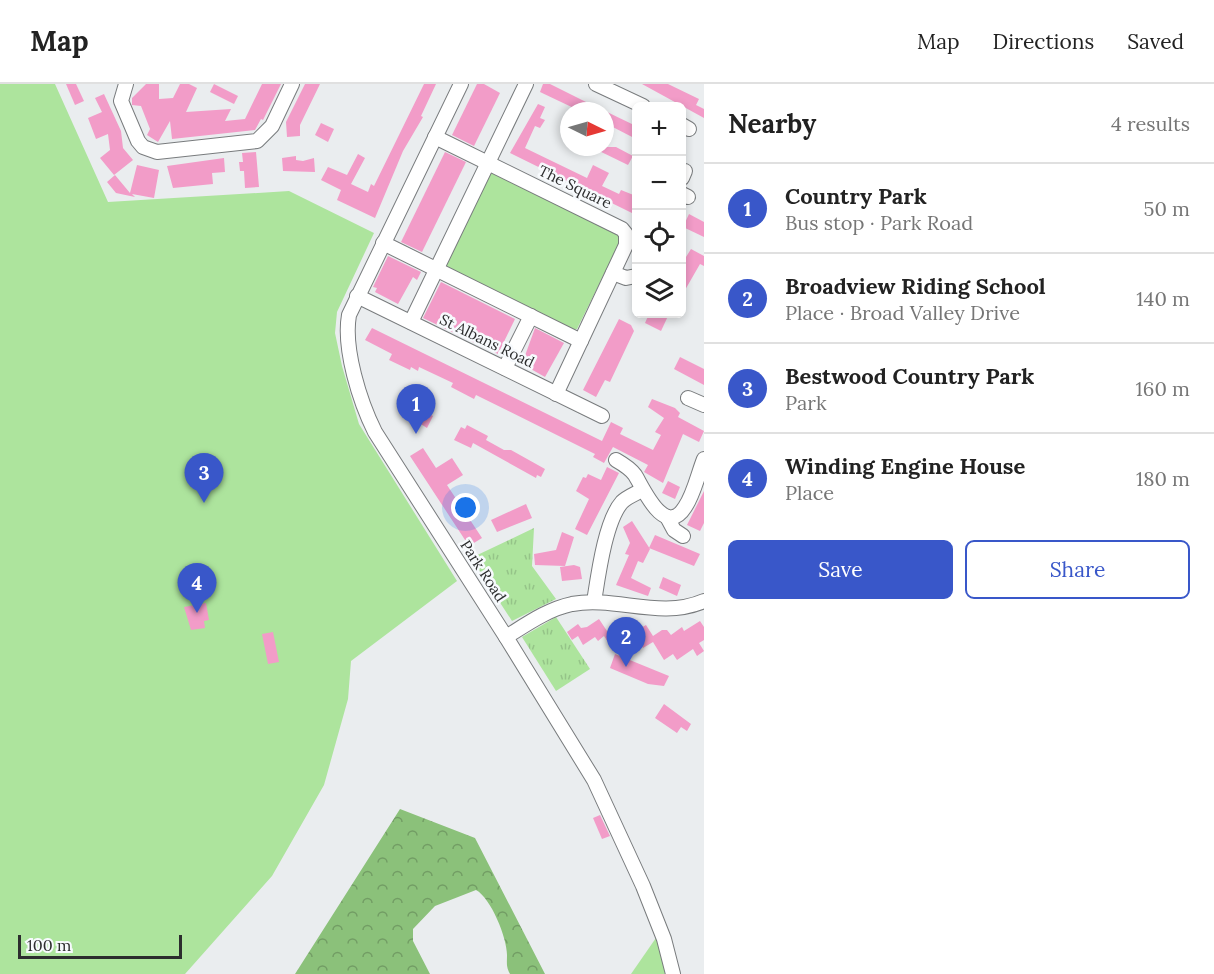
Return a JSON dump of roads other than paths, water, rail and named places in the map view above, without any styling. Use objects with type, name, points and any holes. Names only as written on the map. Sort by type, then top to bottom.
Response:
[{"type":"street","points":[[126,84],[121,101],[138,141],[143,147],[157,152],[257,141],[272,126],[292,84]]},
{"type":"street","name":"Park Road","points":[[461,84],[357,296],[347,327],[349,350],[368,417],[389,455],[506,637],[594,780],[643,886],[664,939],[673,974]]},
{"type":"street","points":[[411,322],[526,84]]},
{"type":"street","points":[[597,84],[635,102]]},
{"type":"street","name":"The Square","points":[[435,137],[622,229],[626,234],[626,245],[556,394]]},
{"type":"street","points":[[383,243],[581,341]]},
{"type":"street","points":[[613,273],[626,278],[632,277]]},
{"type":"street","name":"St Albans Road","points":[[357,296],[602,416]]},
{"type":"street","points":[[505,368],[531,316]]},
{"type":"street","points":[[688,398],[704,405]]},
{"type":"street","points":[[667,517],[677,516],[685,507],[704,459]]},
{"type":"street","points":[[616,460],[629,468],[660,513],[667,517],[674,530],[683,536]]},
{"type":"street","points":[[594,602],[593,561],[622,502],[642,490]]},
{"type":"street","points":[[506,637],[559,607],[594,602],[662,610],[679,609],[704,601]]},
{"type":"place","name":"Country Park","points":[[416,434]]},
{"type":"place","name":"Bestwood Country Park","points":[[204,503]]},
{"type":"place","name":"Winding Engine House","points":[[197,613]]},
{"type":"place","name":"Broadview Riding School","points":[[626,667]]}]
